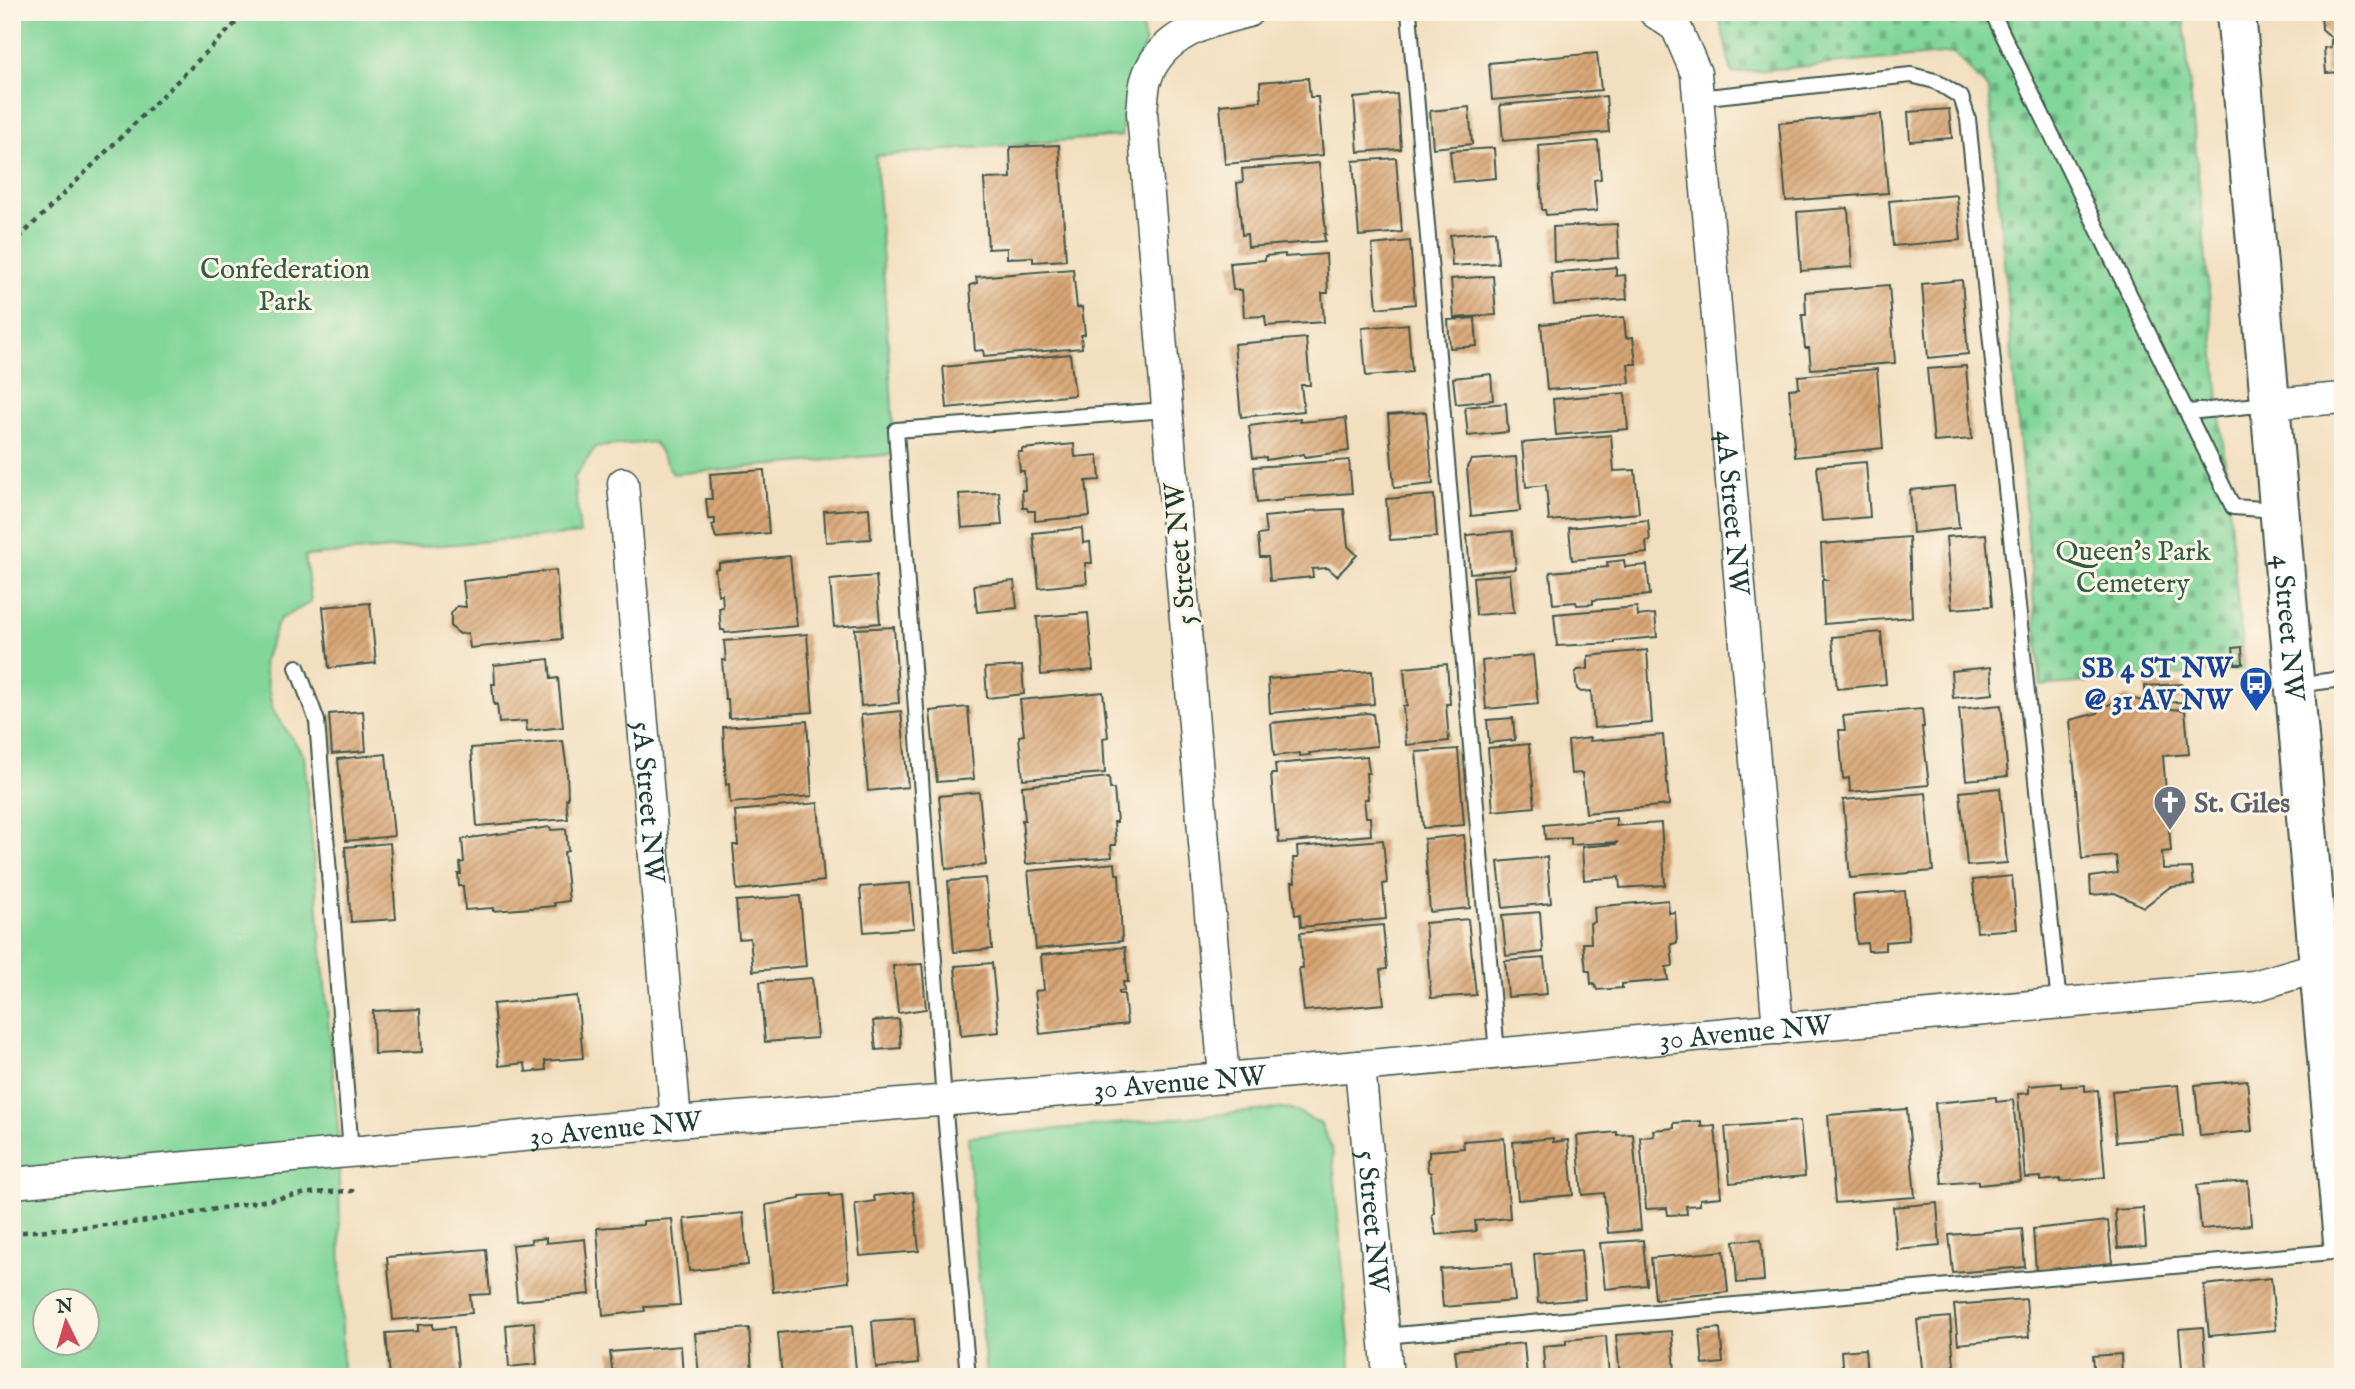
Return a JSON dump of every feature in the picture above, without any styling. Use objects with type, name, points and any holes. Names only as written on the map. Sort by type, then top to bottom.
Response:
[{"type":"main road","name":"4 Street NW","points":[[2236,12],[2294,685],[2330,964],[2343,1239]]},
{"type":"street","name":"5 Street NW","points":[[1224,1078],[1142,113],[1146,79],[1159,57],[1175,39],[1207,22],[1248,12]]},
{"type":"street","name":"4A Street NW","points":[[1654,12],[1676,27],[1696,74],[1778,1029]]},
{"type":"street","points":[[2269,404],[2343,398]]},
{"type":"street","name":"5A Street NW","points":[[623,483],[676,1122]]},
{"type":"street","name":"30 Avenue NW","points":[[12,1182],[2254,986],[2330,964]]},
{"type":"street","name":"5 Street NW","points":[[1360,1066],[1388,1377]]},
{"type":"lane","points":[[1409,12],[1497,1054]]},
{"type":"lane","points":[[1992,12],[2233,507],[2278,510]]},
{"type":"lane","points":[[1698,98],[1910,75],[1935,81],[1961,97],[1968,119],[2059,1004]]},
{"type":"lane","points":[[2189,412],[2269,404]]},
{"type":"lane","points":[[968,1377],[944,1101],[896,430],[1167,410]]},
{"type":"lane","points":[[297,667],[317,721],[351,1152]]},
{"type":"lane","points":[[2294,685],[2343,679]]},
{"type":"lane","points":[[1384,1336],[2343,1239]]},
{"type":"path","points":[[12,245],[247,12]]},
{"type":"path","points":[[12,1233],[141,1222],[309,1193],[352,1191],[351,1152]]},
{"type":"green space","name":"Confederation Park","points":[[12,12],[1140,12],[1145,45],[1131,72],[1121,136],[876,156],[895,454],[673,474],[654,442],[596,447],[574,478],[580,534],[305,556],[311,602],[279,620],[263,663],[273,711],[304,756],[338,1128],[343,1377],[12,1377]]},
{"type":"green space","name":"Queen's Park Cemetery","points":[[1718,12],[2183,12],[2244,669],[2041,686],[1989,90],[1954,53],[1732,73]]},
{"type":"green space","points":[[1289,1108],[1320,1123],[1332,1148],[1352,1377],[986,1377],[968,1137]]},
{"type":"building","points":[[2321,12],[2343,12],[2343,72],[2326,73],[2324,48],[2331,47],[2331,37],[2322,29]]},
{"type":"building","points":[[1597,53],[1601,90],[1492,100],[1489,63]]},
{"type":"building","points":[[1308,78],[1310,97],[1318,97],[1323,155],[1225,164],[1220,105],[1261,101],[1260,82]]},
{"type":"building","points":[[1397,94],[1401,149],[1358,152],[1354,98]]},
{"type":"building","points":[[1606,96],[1609,132],[1503,141],[1500,105]]},
{"type":"building","points":[[1469,107],[1472,144],[1433,148],[1430,111]]},
{"type":"building","points":[[1949,109],[1952,138],[1910,141],[1908,112]]},
{"type":"building","points":[[1881,114],[1888,193],[1786,201],[1779,123]]},
{"type":"building","points":[[1598,141],[1601,179],[1594,180],[1597,211],[1546,215],[1545,210],[1542,210],[1539,146]]},
{"type":"building","points":[[1059,145],[1066,260],[1033,262],[1033,257],[1007,258],[1007,248],[988,249],[984,179],[1011,178],[1010,147]]},
{"type":"building","points":[[1494,148],[1496,178],[1453,182],[1450,151]]},
{"type":"building","points":[[1396,158],[1402,232],[1359,236],[1353,161]]},
{"type":"building","points":[[1319,163],[1325,241],[1248,247],[1247,234],[1242,235],[1237,183],[1243,182],[1242,169]]},
{"type":"building","points":[[1957,195],[1961,240],[1893,246],[1889,201]]},
{"type":"building","points":[[1848,208],[1852,267],[1801,271],[1797,212]]},
{"type":"building","points":[[1617,224],[1619,258],[1554,262],[1553,227]]},
{"type":"building","points":[[1495,231],[1498,263],[1452,266],[1450,235]]},
{"type":"building","points":[[1410,241],[1415,304],[1377,308],[1372,245]]},
{"type":"building","points":[[1285,254],[1285,257],[1326,254],[1328,293],[1322,293],[1324,322],[1266,326],[1265,316],[1244,317],[1242,290],[1233,290],[1230,263],[1265,260],[1265,256]]},
{"type":"building","points":[[1616,267],[1616,276],[1625,275],[1627,299],[1554,305],[1551,273]]},
{"type":"building","points":[[1073,269],[1077,308],[1082,307],[1085,334],[1081,335],[1082,348],[984,356],[983,350],[975,351],[970,285],[977,283],[976,277]]},
{"type":"building","points":[[1493,276],[1496,315],[1454,318],[1451,279]]},
{"type":"building","points":[[1962,280],[1968,354],[1928,358],[1922,284]]},
{"type":"building","points":[[1889,285],[1895,363],[1811,369],[1809,348],[1805,348],[1802,315],[1806,315],[1805,292]]},
{"type":"building","points":[[1624,317],[1626,338],[1633,337],[1636,364],[1628,364],[1630,383],[1547,390],[1541,324]]},
{"type":"building","points":[[1475,318],[1477,346],[1450,348],[1448,320]]},
{"type":"building","points":[[1408,324],[1412,372],[1366,376],[1362,328]]},
{"type":"building","points":[[1306,338],[1310,385],[1301,385],[1304,411],[1241,417],[1234,344]]},
{"type":"building","points":[[1070,354],[1075,395],[947,408],[943,367]]},
{"type":"building","points":[[1966,366],[1972,439],[1934,442],[1927,369]]},
{"type":"building","points":[[1877,369],[1883,448],[1795,457],[1789,389],[1799,388],[1798,376]]},
{"type":"building","points":[[1491,374],[1493,400],[1456,404],[1453,378]]},
{"type":"building","points":[[1625,393],[1628,429],[1556,435],[1553,399]]},
{"type":"building","points":[[1506,403],[1508,432],[1468,436],[1465,407]]},
{"type":"building","points":[[1426,412],[1433,484],[1394,488],[1388,415]]},
{"type":"building","points":[[1346,418],[1349,451],[1266,460],[1266,457],[1253,458],[1249,426],[1300,419],[1300,422]]},
{"type":"building","points":[[1611,435],[1614,471],[1635,470],[1639,513],[1549,521],[1546,485],[1526,487],[1522,443]]},
{"type":"building","points":[[1074,444],[1075,457],[1098,455],[1100,480],[1086,481],[1090,516],[1035,521],[1035,511],[1023,508],[1024,471],[1020,471],[1018,452],[1022,452],[1022,449]]},
{"type":"building","points":[[1516,457],[1520,511],[1471,516],[1467,467],[1471,460]]},
{"type":"building","points":[[1349,460],[1352,493],[1283,498],[1257,503],[1254,467]]},
{"type":"building","points":[[1866,462],[1870,517],[1822,521],[1817,466]]},
{"type":"building","points":[[764,470],[769,533],[716,538],[712,525],[715,524],[715,519],[708,519],[706,499],[712,499],[710,474]]},
{"type":"building","points":[[1955,486],[1959,528],[1913,533],[1910,490]]},
{"type":"building","points":[[999,492],[1002,525],[962,528],[959,494]]},
{"type":"building","points":[[1434,495],[1437,537],[1390,540],[1386,499]]},
{"type":"building","points":[[869,508],[871,539],[826,542],[824,511]]},
{"type":"building","points":[[1344,509],[1348,546],[1357,555],[1337,576],[1328,568],[1312,569],[1313,577],[1270,581],[1268,557],[1260,557],[1258,535],[1266,534],[1264,517]]},
{"type":"building","points":[[1648,520],[1650,541],[1646,541],[1647,553],[1572,560],[1569,528]]},
{"type":"building","points":[[1082,528],[1083,543],[1090,542],[1092,563],[1085,563],[1087,583],[1039,588],[1033,533]]},
{"type":"building","points":[[1512,531],[1516,569],[1470,573],[1467,535]]},
{"type":"building","points":[[1986,534],[1992,606],[1952,609],[1946,537]]},
{"type":"building","points":[[1909,537],[1912,617],[1824,624],[1822,580],[1826,580],[1823,578],[1821,544]]},
{"type":"building","points":[[790,556],[797,626],[725,633],[721,630],[719,608],[723,607],[722,594],[718,595],[715,569],[719,568],[719,563]]},
{"type":"building","points":[[1624,560],[1625,567],[1647,565],[1650,595],[1593,600],[1593,604],[1553,604],[1550,572],[1608,567],[1607,562]]},
{"type":"building","points":[[556,570],[562,639],[470,648],[468,633],[460,634],[451,627],[451,614],[457,606],[466,607],[463,581]]},
{"type":"building","points":[[1510,574],[1514,612],[1476,615],[1473,577]]},
{"type":"building","points":[[876,576],[880,623],[834,627],[830,580]]},
{"type":"building","points":[[1014,581],[1017,608],[977,612],[974,585]]},
{"type":"building","points":[[370,603],[376,663],[329,668],[323,607]]},
{"type":"building","points":[[1637,607],[1638,616],[1655,614],[1657,637],[1614,643],[1557,646],[1554,614]]},
{"type":"building","points":[[1088,613],[1093,670],[1041,675],[1037,617]]},
{"type":"building","points":[[894,627],[899,703],[861,706],[855,629]]},
{"type":"building","points":[[1881,632],[1886,684],[1837,689],[1832,637]]},
{"type":"building","points":[[807,634],[813,712],[729,718],[722,660],[726,661],[724,641]]},
{"type":"building","points":[[2242,647],[2243,664],[2235,664],[2233,648]]},
{"type":"building","points":[[1647,650],[1652,723],[1594,728],[1591,691],[1581,692],[1577,689],[1575,673],[1588,669],[1588,656]]},
{"type":"building","points":[[1533,655],[1538,704],[1486,709],[1482,661]]},
{"type":"building","points":[[549,659],[551,679],[558,678],[563,727],[527,731],[526,721],[499,723],[492,684],[495,684],[494,665]]},
{"type":"building","points":[[1447,664],[1449,741],[1406,745],[1404,668]]},
{"type":"building","points":[[1022,666],[1024,694],[987,698],[985,668]]},
{"type":"building","points":[[1991,667],[1993,694],[1953,698],[1951,671]]},
{"type":"building","points":[[1372,671],[1374,704],[1270,713],[1268,679]]},
{"type":"building","points":[[2182,684],[2183,702],[2153,703],[2155,708],[2185,710],[2189,754],[2163,756],[2171,851],[2162,852],[2163,869],[2192,868],[2194,885],[2170,887],[2144,907],[2115,893],[2091,895],[2090,877],[2118,873],[2116,856],[2082,859],[2070,720],[2098,713],[2099,709],[2126,697],[2146,702],[2145,686]]},
{"type":"building","points":[[1103,692],[1108,737],[1103,738],[1105,773],[1023,779],[1019,736],[1024,735],[1020,700]]},
{"type":"building","points":[[2001,705],[2008,776],[1966,780],[1959,709]]},
{"type":"building","points":[[968,707],[974,779],[937,782],[930,711]]},
{"type":"building","points":[[1922,709],[1929,785],[1850,792],[1849,778],[1843,779],[1839,730],[1845,730],[1843,716]]},
{"type":"building","points":[[363,711],[366,751],[332,754],[329,714]]},
{"type":"building","points":[[901,711],[908,787],[868,791],[861,715]]},
{"type":"building","points":[[1373,714],[1377,746],[1300,756],[1300,753],[1274,756],[1271,723]]},
{"type":"building","points":[[1513,718],[1515,740],[1489,743],[1487,720]]},
{"type":"building","points":[[807,721],[812,796],[730,803],[729,784],[726,785],[723,727]]},
{"type":"building","points":[[1663,735],[1669,805],[1586,813],[1582,773],[1571,774],[1568,741]]},
{"type":"building","points":[[563,741],[567,770],[568,819],[477,826],[471,748]]},
{"type":"building","points":[[1529,744],[1535,807],[1493,811],[1488,748]]},
{"type":"building","points":[[1458,749],[1464,825],[1423,828],[1416,752]]},
{"type":"building","points":[[386,754],[394,836],[346,841],[338,759]]},
{"type":"building","points":[[1367,756],[1368,799],[1364,799],[1366,817],[1370,817],[1371,835],[1279,843],[1271,774],[1276,774],[1275,764]]},
{"type":"building","points":[[1109,777],[1110,789],[1114,789],[1117,822],[1114,822],[1116,845],[1111,845],[1112,857],[1026,864],[1022,786]]},
{"type":"building","points":[[2000,788],[2007,863],[1967,866],[1960,792]]},
{"type":"building","points":[[979,792],[986,865],[946,869],[939,796]]},
{"type":"building","points":[[1926,793],[1933,871],[1850,878],[1843,800]]},
{"type":"building","points":[[818,803],[824,881],[737,890],[733,845],[738,845],[735,811]]},
{"type":"building","points":[[1616,818],[1616,826],[1661,823],[1665,885],[1620,888],[1619,877],[1584,880],[1582,847],[1617,842],[1571,845],[1571,838],[1545,839],[1544,825]]},
{"type":"building","points":[[550,827],[551,830],[566,829],[568,851],[564,852],[569,901],[554,903],[555,906],[493,911],[493,908],[465,910],[463,886],[459,886],[458,874],[461,874],[460,863],[464,862],[462,839]]},
{"type":"building","points":[[1464,835],[1470,908],[1430,912],[1424,839]]},
{"type":"building","points":[[1383,840],[1387,883],[1383,884],[1386,919],[1301,927],[1300,914],[1295,915],[1292,882],[1295,882],[1293,858],[1298,858],[1297,847]]},
{"type":"building","points":[[390,843],[396,919],[351,922],[345,847]]},
{"type":"building","points":[[1547,857],[1551,903],[1503,908],[1498,862]]},
{"type":"building","points":[[1115,863],[1116,874],[1119,874],[1122,941],[1036,949],[1028,871]]},
{"type":"building","points":[[2012,876],[2017,929],[1977,932],[1973,880]]},
{"type":"building","points":[[986,878],[992,949],[954,952],[948,881]]},
{"type":"building","points":[[910,883],[914,928],[864,932],[860,887]]},
{"type":"building","points":[[1905,891],[1909,940],[1885,942],[1885,950],[1868,951],[1867,943],[1857,944],[1853,895]]},
{"type":"building","points":[[800,896],[806,966],[753,971],[750,938],[739,939],[736,901]]},
{"type":"building","points":[[1668,900],[1669,913],[1675,912],[1677,943],[1671,944],[1673,966],[1666,967],[1668,980],[1622,984],[1622,988],[1597,990],[1594,983],[1591,984],[1590,971],[1586,971],[1583,943],[1591,943],[1590,923],[1595,922],[1594,907]]},
{"type":"building","points":[[1540,912],[1543,952],[1506,956],[1502,915]]},
{"type":"building","points":[[1468,919],[1476,995],[1431,998],[1425,923]]},
{"type":"building","points":[[1383,925],[1387,969],[1380,970],[1384,1004],[1304,1011],[1299,968],[1303,968],[1300,933]]},
{"type":"building","points":[[1125,947],[1128,982],[1123,982],[1124,991],[1119,991],[1119,994],[1124,994],[1127,1024],[1040,1034],[1035,991],[1044,990],[1041,955]]},
{"type":"building","points":[[1544,958],[1547,994],[1508,997],[1505,961]]},
{"type":"building","points":[[992,963],[999,1032],[961,1036],[955,966]]},
{"type":"building","points":[[922,964],[926,1009],[898,1013],[893,966]]},
{"type":"building","points":[[812,978],[817,1038],[765,1042],[760,982]]},
{"type":"building","points":[[577,996],[583,1058],[545,1061],[546,1070],[526,1072],[525,1063],[499,1066],[493,1004]]},
{"type":"building","points":[[420,1009],[422,1052],[374,1054],[373,1011]]},
{"type":"building","points":[[899,1019],[901,1048],[876,1050],[873,1021]]},
{"type":"building","points":[[2247,1080],[2252,1131],[2200,1136],[2195,1085]]},
{"type":"building","points":[[2061,1083],[2061,1087],[2085,1085],[2085,1091],[2098,1090],[2105,1177],[2060,1182],[2060,1179],[2041,1181],[2041,1177],[2025,1178],[2018,1094],[2029,1093],[2029,1086]]},
{"type":"building","points":[[2178,1085],[2183,1136],[2116,1142],[2112,1091]]},
{"type":"building","points":[[1996,1097],[1996,1102],[2013,1100],[2021,1181],[1978,1185],[1978,1181],[1942,1184],[1935,1103]]},
{"type":"building","points":[[1907,1109],[1915,1197],[1835,1203],[1828,1115]]},
{"type":"building","points":[[1701,1121],[1701,1127],[1715,1126],[1721,1197],[1700,1199],[1700,1205],[1686,1206],[1687,1214],[1668,1215],[1667,1208],[1646,1209],[1640,1137],[1654,1136],[1653,1130],[1674,1128],[1674,1123]]},
{"type":"building","points":[[1800,1121],[1805,1176],[1730,1183],[1725,1127]]},
{"type":"building","points":[[1617,1132],[1617,1135],[1633,1134],[1641,1230],[1608,1233],[1604,1193],[1582,1195],[1577,1136]]},
{"type":"building","points":[[1504,1138],[1510,1218],[1475,1221],[1476,1231],[1436,1235],[1432,1215],[1431,1173],[1428,1171],[1427,1160],[1429,1151],[1464,1148],[1463,1141]]},
{"type":"building","points":[[1553,1138],[1553,1142],[1568,1140],[1573,1195],[1518,1200],[1513,1142]]},
{"type":"building","points":[[2248,1181],[2251,1225],[2201,1229],[2197,1185]]},
{"type":"building","points":[[913,1192],[919,1251],[860,1256],[855,1204],[875,1201],[874,1196]]},
{"type":"building","points":[[842,1195],[849,1282],[773,1292],[766,1205],[800,1199],[800,1196]]},
{"type":"building","points":[[1937,1203],[1940,1246],[1897,1250],[1893,1207]]},
{"type":"building","points":[[2143,1208],[2146,1246],[2118,1248],[2115,1210]]},
{"type":"building","points":[[743,1213],[748,1265],[689,1271],[684,1219]]},
{"type":"building","points":[[672,1219],[680,1305],[644,1307],[645,1311],[603,1316],[597,1228],[643,1225],[643,1221]]},
{"type":"building","points":[[2108,1221],[2112,1263],[2036,1271],[2033,1229]]},
{"type":"building","points":[[2022,1229],[2025,1267],[1953,1273],[1949,1235]]},
{"type":"building","points":[[546,1238],[546,1243],[585,1239],[590,1294],[517,1301],[512,1245]]},
{"type":"building","points":[[1761,1239],[1764,1281],[1737,1283],[1734,1241]]},
{"type":"building","points":[[1643,1240],[1647,1285],[1605,1289],[1600,1243]]},
{"type":"building","points":[[486,1249],[490,1294],[470,1295],[472,1313],[393,1320],[387,1257]]},
{"type":"building","points":[[1581,1250],[1585,1299],[1538,1303],[1534,1254]]},
{"type":"building","points":[[1724,1251],[1728,1292],[1655,1299],[1651,1258]]},
{"type":"building","points":[[1511,1264],[1515,1301],[1443,1307],[1440,1269]]},
{"type":"building","points":[[2271,1278],[2276,1330],[2209,1336],[2204,1285]]},
{"type":"building","points":[[2026,1299],[2029,1337],[1958,1344],[1954,1305]]},
{"type":"building","points":[[1950,1317],[1955,1377],[1923,1377],[1917,1320]]},
{"type":"building","points":[[914,1318],[918,1364],[876,1368],[872,1321]]},
{"type":"building","points":[[534,1322],[537,1364],[509,1367],[506,1325]]},
{"type":"building","points":[[433,1324],[433,1329],[454,1327],[459,1377],[390,1377],[386,1333],[418,1331],[418,1325]]},
{"type":"building","points":[[852,1326],[856,1370],[782,1377],[778,1333]]},
{"type":"building","points":[[2203,1327],[2206,1367],[2202,1368],[2203,1377],[2186,1377],[2185,1369],[2182,1369],[2179,1329]]},
{"type":"building","points":[[749,1328],[752,1372],[699,1376],[695,1333]]},
{"type":"building","points":[[1720,1328],[1723,1363],[1703,1365],[1700,1330]]},
{"type":"building","points":[[1672,1331],[1675,1372],[1660,1373],[1661,1377],[1636,1377],[1636,1374],[1620,1376],[1616,1335]]},
{"type":"building","points":[[1606,1336],[1609,1377],[1545,1377],[1543,1346],[1566,1344],[1566,1340]]},
{"type":"building","points":[[1524,1343],[1527,1377],[1458,1377],[1455,1350]]},
{"type":"building","points":[[681,1346],[683,1377],[613,1377],[610,1352]]},
{"type":"building","points":[[1865,1349],[1867,1377],[1843,1377],[1841,1351]]},
{"type":"building","points":[[2121,1354],[2122,1377],[2095,1377],[2093,1356]]},
{"type":"place","name":"SB 4 ST NW @ 31 AV NW","points":[[2256,713]]},
{"type":"place","name":"St. Giles","points":[[2170,832]]}]
